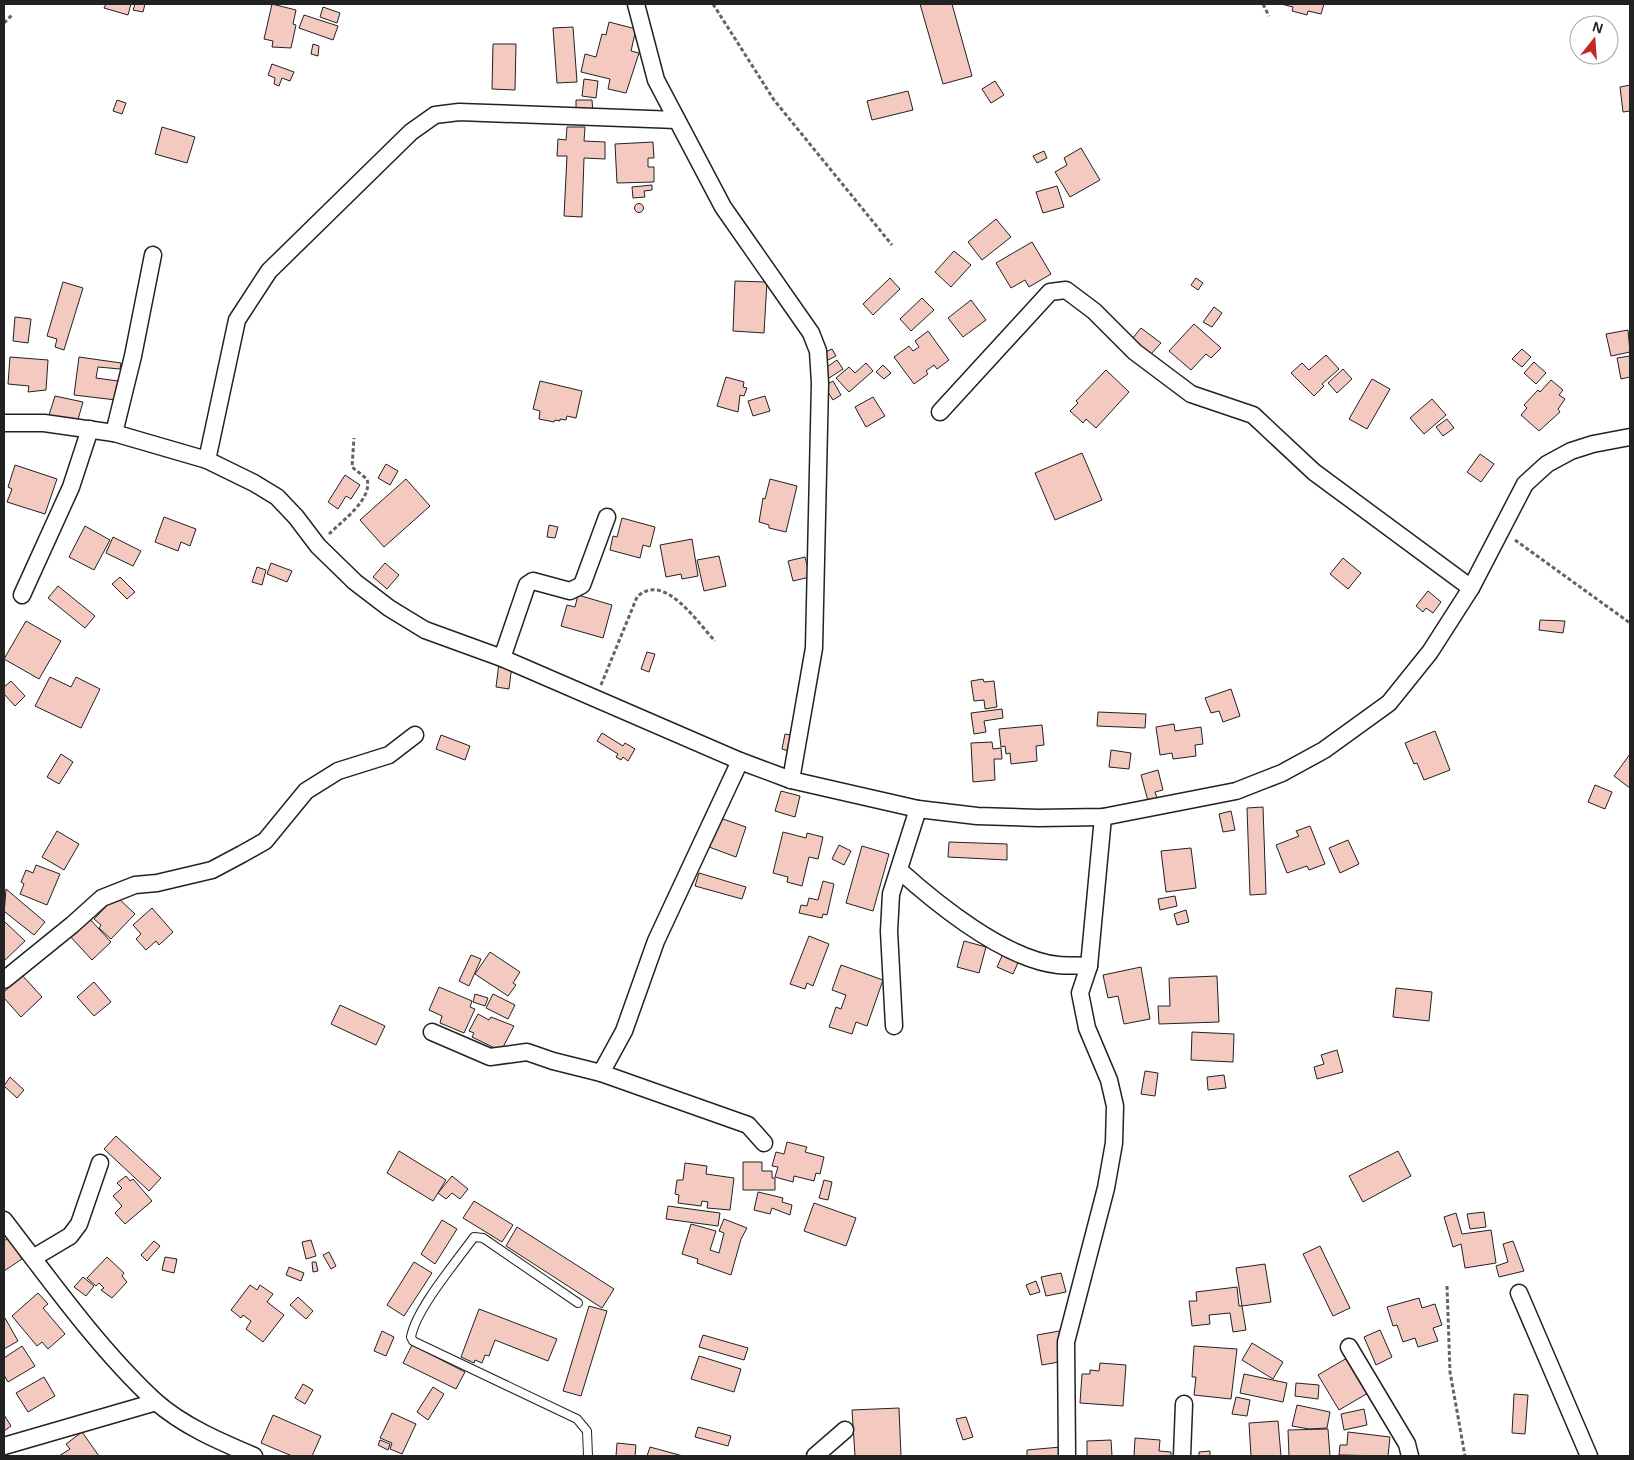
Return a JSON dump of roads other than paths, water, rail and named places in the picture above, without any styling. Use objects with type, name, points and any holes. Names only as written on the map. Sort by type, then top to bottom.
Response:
[{"type":"street","points":[[636,4],[656,80],[723,208],[811,334],[818,351],[820,383],[814,648],[791,780]]},
{"type":"street","points":[[207,460],[238,320],[269,271],[411,132],[435,116],[459,112],[677,120]]},
{"type":"street","points":[[114,432],[133,356],[153,255]]},
{"type":"street","points":[[940,412],[1050,292],[1066,290],[1094,311],[1135,352],[1191,394],[1244,410],[1253,415],[1314,472],[1471,588]]},
{"type":"street","points":[[4,423],[44,423],[114,432],[207,460],[254,483],[277,498],[296,517],[318,546],[355,582],[389,608],[425,630],[502,658],[740,761],[791,780],[918,809],[977,816],[1038,818],[1104,817],[1236,791],[1282,773],[1324,750],[1389,703],[1430,652],[1471,588],[1525,484],[1547,464],[1585,446],[1630,437]]},
{"type":"street","points":[[22,595],[71,487],[90,429]]},
{"type":"street","points":[[502,658],[527,585],[533,581],[570,591],[582,585],[606,517]]},
{"type":"street","points":[[4,980],[102,898],[135,885],[157,883],[212,870],[265,841],[306,791],[338,771],[389,755],[415,735]]},
{"type":"street","points":[[601,1073],[624,1031],[656,941],[740,761]]},
{"type":"street","points":[[894,1026],[889,931],[892,894],[918,809]]},
{"type":"street","points":[[1067,1456],[1066,1342],[1106,1188],[1114,1142],[1115,1106],[1109,1080],[1087,1028],[1080,993],[1089,966],[1104,817]]},
{"type":"street","points":[[899,870],[930,898],[1013,951],[1057,965],[1089,966]]},
{"type":"street","points":[[432,1032],[490,1057],[527,1052],[553,1061],[601,1073],[748,1125],[764,1143]]},
{"type":"street","points":[[33,1258],[70,1236],[79,1224],[100,1163]]},
{"type":"street","points":[[4,1220],[89,1330],[156,1402],[216,1440],[254,1456]]},
{"type":"street","points":[[1519,1293],[1589,1456]]},
{"type":"street","points":[[1349,1346],[1407,1444],[1410,1456]]},
{"type":"street","points":[[4,1446],[156,1402]]},
{"type":"street","points":[[1182,1456],[1184,1404]]},
{"type":"street","points":[[815,1456],[845,1430]]},
{"type":"lane","points":[[578,1303],[483,1238],[474,1237],[412,1328],[411,1337],[413,1341],[577,1419],[587,1431],[588,1456]]}]
